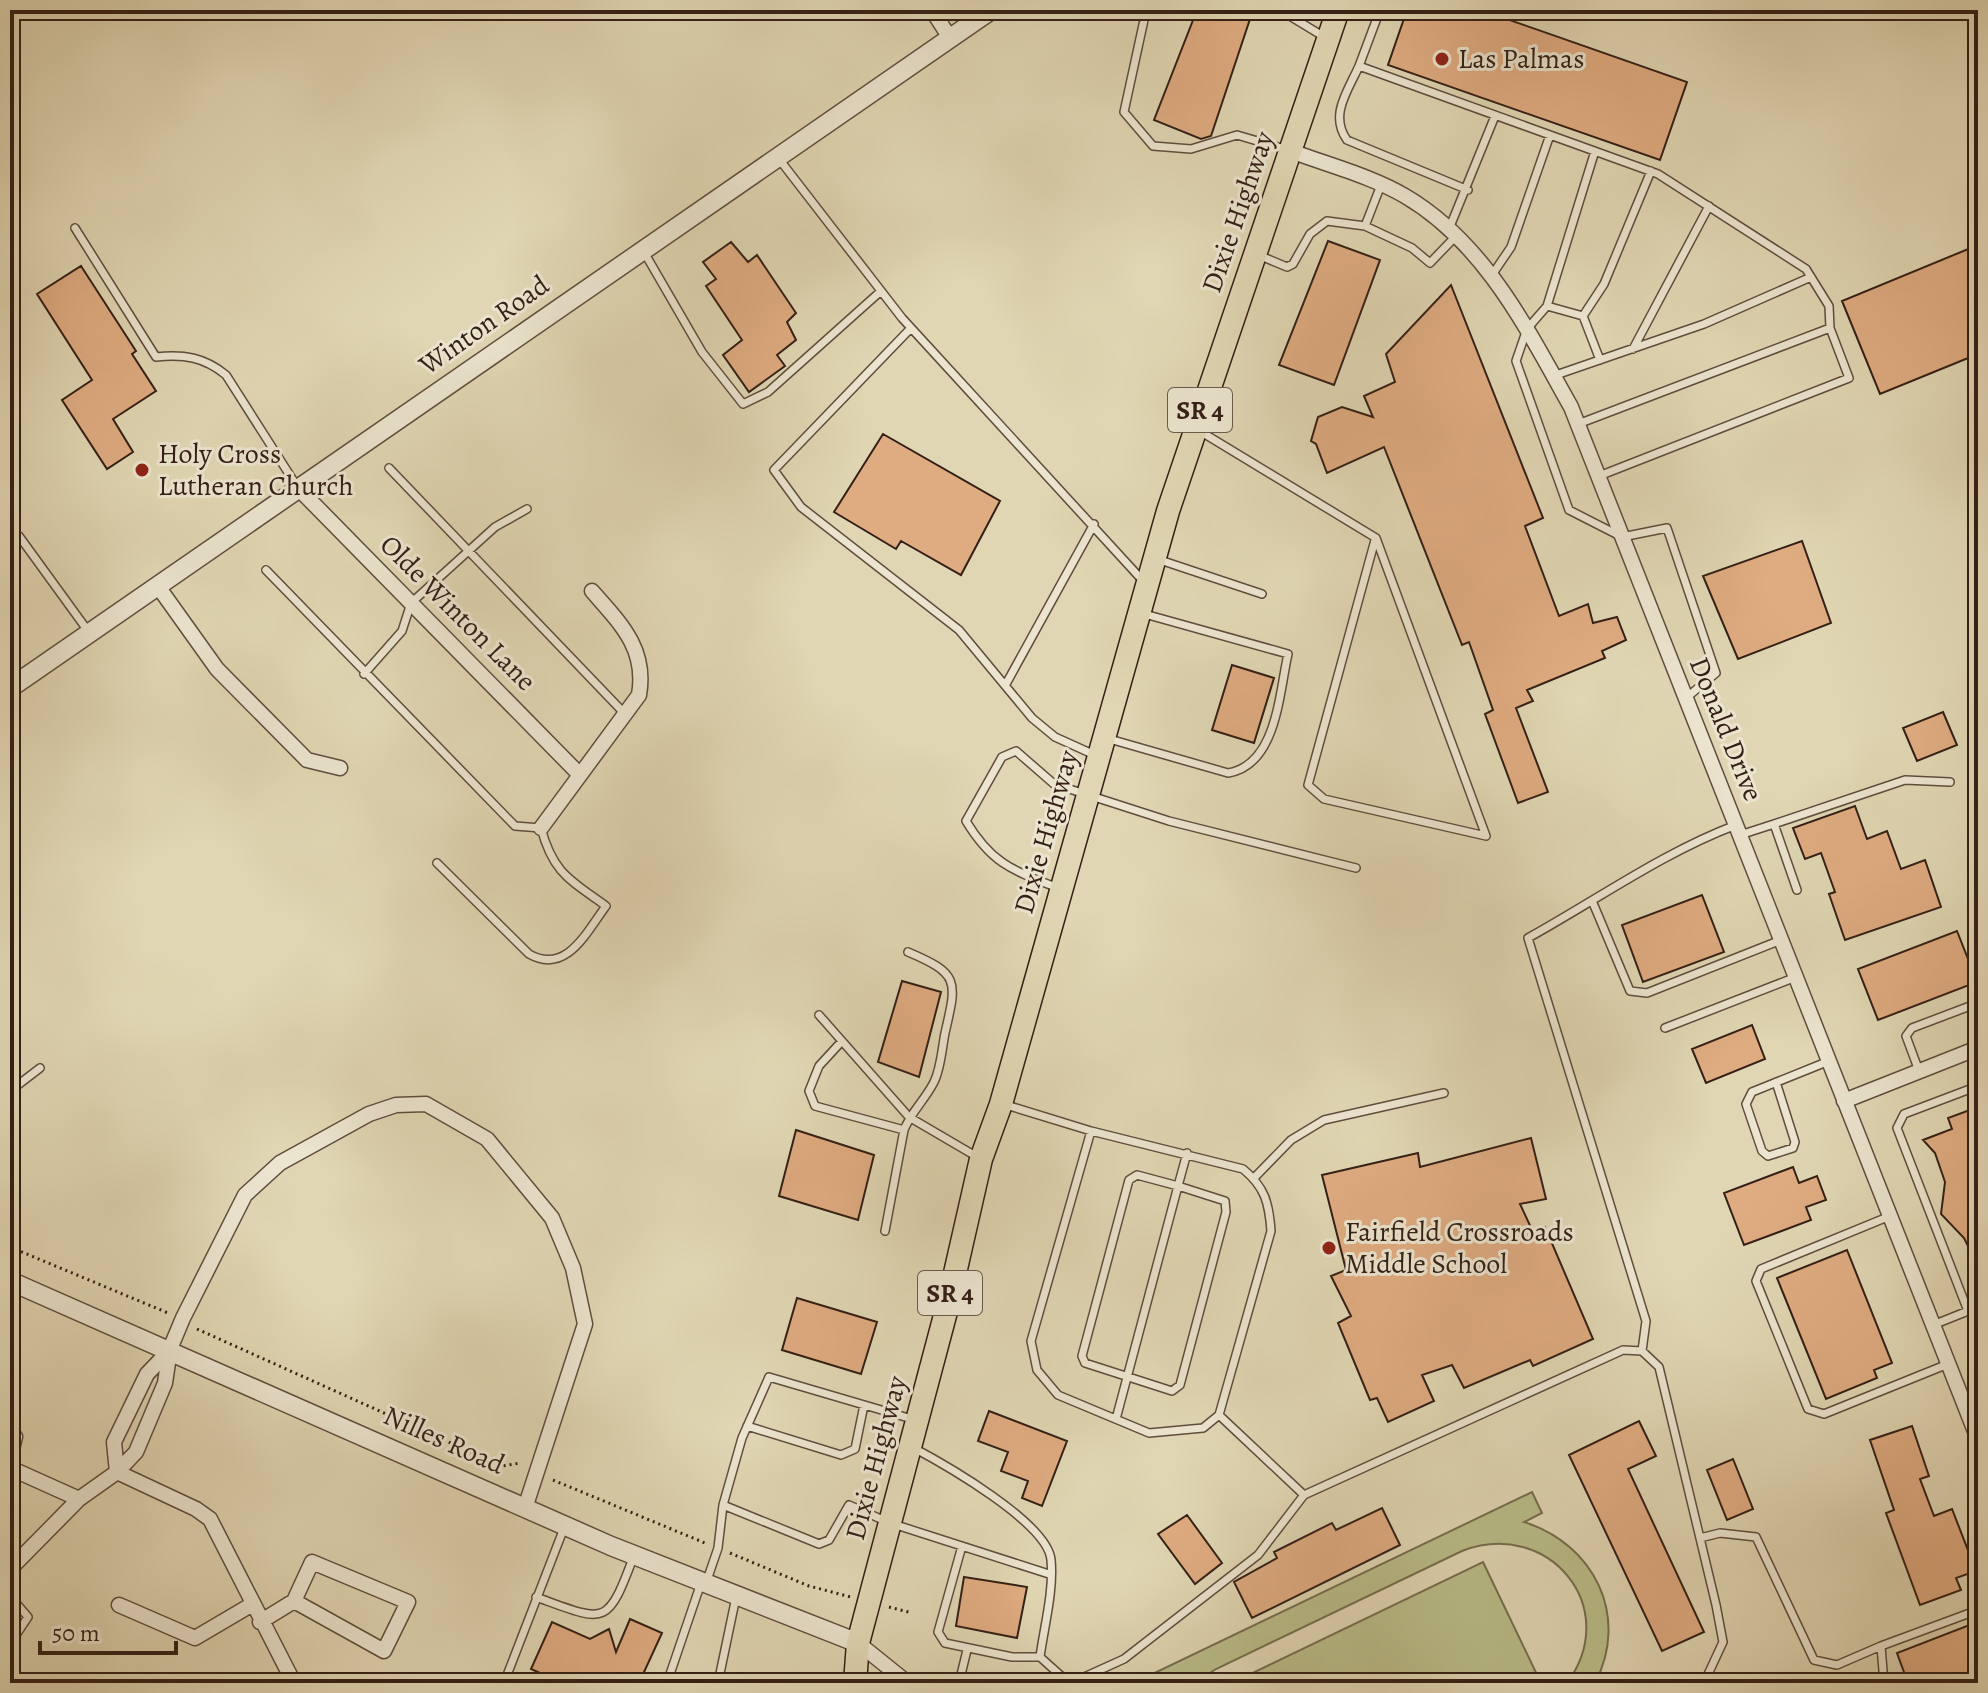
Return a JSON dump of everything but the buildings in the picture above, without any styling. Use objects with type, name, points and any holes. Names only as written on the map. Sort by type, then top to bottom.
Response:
[{"type":"main road","name":"Dixie Highway","points":[[855,1683],[858,1643],[981,1159],[1001,1104],[1194,428],[1338,10]]},
{"type":"street","points":[[932,10],[950,38]]},
{"type":"street","name":"Winton Road","points":[[10,688],[991,10]]},
{"type":"street","name":"Donald Drive","points":[[1291,151],[1381,185],[1433,214],[1473,251],[1527,329],[1553,376],[1578,424],[1599,476],[1978,1437]]},
{"type":"street","name":"Olde Winton Lane","points":[[298,488],[580,775]]},
{"type":"street","points":[[157,585],[217,669],[307,760],[340,768]]},
{"type":"street","points":[[541,828],[639,695],[643,674],[639,653],[628,632],[592,591]]},
{"type":"street","points":[[1844,1101],[1978,1048]]},
{"type":"street","points":[[117,1472],[114,1442],[147,1374],[170,1349],[245,1195],[280,1163],[369,1114],[396,1105],[426,1104],[487,1139],[552,1218],[573,1268],[585,1324],[525,1508]]},
{"type":"street","name":"Nilles Road","points":[[10,1281],[634,1556],[858,1643]]},
{"type":"street","points":[[10,1569],[79,1499],[117,1472],[136,1452],[165,1383],[170,1349]]},
{"type":"street","points":[[10,1434],[15,1437],[10,1457]]},
{"type":"street","points":[[10,1468],[79,1499]]},
{"type":"street","points":[[117,1472],[196,1509],[210,1519],[251,1605],[294,1683]]},
{"type":"street","points":[[260,1622],[294,1601],[312,1562],[408,1602],[384,1651],[294,1601]]},
{"type":"street","points":[[119,1605],[195,1638],[251,1605]]},
{"type":"street","points":[[858,1643],[904,1680],[918,1683]]},
{"type":"lane","points":[[1134,10],[1144,20],[1124,112],[1153,146],[1191,149],[1237,135],[1291,151]]},
{"type":"lane","points":[[1280,10],[1329,39]]},
{"type":"lane","points":[[1380,10],[1337,117],[1338,127],[1347,140],[1468,190]]},
{"type":"lane","points":[[1359,66],[1651,171],[1806,269],[1829,306],[1830,328],[1849,378],[1599,476]]},
{"type":"lane","points":[[1255,253],[1287,267],[1293,264],[1310,234],[1327,221],[1365,226],[1412,248],[1430,263],[1452,232],[1495,116]]},
{"type":"lane","points":[[1491,277],[1511,247],[1550,135]]},
{"type":"lane","points":[[1595,151],[1547,306],[1527,329],[1516,361],[1569,510],[1622,537],[1667,528],[1716,673],[1686,698]]},
{"type":"lane","points":[[777,157],[911,328],[1147,585]]},
{"type":"lane","points":[[1583,316],[1604,284],[1651,171]]},
{"type":"lane","points":[[1365,226],[1381,185]]},
{"type":"lane","points":[[1633,349],[1709,206]]},
{"type":"lane","points":[[75,228],[156,357],[192,356],[211,363],[226,375],[298,488]]},
{"type":"lane","points":[[643,250],[702,352],[743,404],[768,392],[881,291]]},
{"type":"lane","points":[[1553,376],[1704,324],[1811,277]]},
{"type":"lane","points":[[1547,306],[1583,316]]},
{"type":"lane","points":[[1583,316],[1600,360]]},
{"type":"lane","points":[[911,328],[774,470],[801,507],[898,579],[959,630],[1032,718],[1055,737],[1101,747],[1165,755],[1228,773],[1243,771],[1266,746],[1288,654],[1139,613]]},
{"type":"lane","points":[[1578,424],[1830,328]]},
{"type":"lane","points":[[1194,428],[1376,538],[1486,836],[1324,799],[1308,785],[1376,538]]},
{"type":"lane","points":[[389,468],[625,714]]},
{"type":"lane","points":[[364,674],[402,631],[411,603],[495,527],[527,509]]},
{"type":"lane","points":[[1006,684],[1094,524]]},
{"type":"lane","points":[[19,536],[89,632]]},
{"type":"lane","points":[[1155,558],[1262,594]]},
{"type":"lane","points":[[266,570],[515,826],[541,828],[548,854],[559,872],[606,906],[571,952],[559,960],[543,962],[529,954],[437,863]]},
{"type":"lane","points":[[1061,890],[1017,872],[985,851],[966,821],[1002,757],[1016,751],[1054,784],[1088,796],[1356,868]]},
{"type":"lane","points":[[1642,1351],[1646,1321],[1528,938],[1593,903],[1666,856],[1738,830],[1774,824],[1905,780],[1950,782]]},
{"type":"lane","points":[[1774,824],[1797,890]]},
{"type":"lane","points":[[1593,903],[1630,991],[1647,993],[1781,940]]},
{"type":"lane","points":[[885,1231],[904,1130],[909,1117],[934,1081],[955,991],[947,973],[936,964],[908,952]]},
{"type":"lane","points":[[1665,1028],[1796,977]]},
{"type":"lane","points":[[1919,1071],[1906,1036],[1912,1028],[1978,1003]]},
{"type":"lane","points":[[819,1015],[909,1117],[981,1159]]},
{"type":"lane","points":[[842,1041],[819,1066],[809,1091],[815,1106],[904,1130]]},
{"type":"lane","points":[[1776,1082],[1795,1142],[1793,1148],[1768,1156],[1762,1151],[1746,1104],[1752,1092],[1776,1082],[1829,1061]]},
{"type":"lane","points":[[10,1091],[40,1068]]},
{"type":"lane","points":[[1968,1311],[1897,1128],[1904,1114],[1978,1086]]},
{"type":"lane","points":[[1254,1178],[1291,1140],[1324,1120],[1444,1093]]},
{"type":"lane","points":[[1001,1104],[1091,1131],[1243,1169],[1254,1178],[1269,1204],[1271,1231],[1219,1415],[1203,1428],[1149,1433],[1058,1395],[1037,1370],[1031,1341],[1091,1131]]},
{"type":"lane","points":[[1116,1419],[1187,1153]]},
{"type":"lane","points":[[1137,1175],[1178,1186],[1225,1201],[1226,1212],[1180,1385],[1172,1391],[1085,1363],[1082,1356],[1129,1180],[1137,1175]]},
{"type":"lane","points":[[1890,1216],[1761,1269],[1756,1281],[1808,1409],[1824,1414],[1948,1364]]},
{"type":"lane","points":[[1933,1325],[1978,1307]]},
{"type":"lane","points":[[962,1546],[938,1632],[945,1643],[967,1650],[1040,1657],[1070,1683],[1124,1659],[1258,1555],[1304,1495],[1623,1350],[1642,1351],[1659,1367],[1723,1642],[1704,1683]]},
{"type":"lane","points":[[667,1683],[718,1548],[723,1505],[747,1426],[769,1377],[916,1420]]},
{"type":"lane","points":[[747,1426],[841,1455],[855,1449],[864,1405]]},
{"type":"lane","points":[[1219,1415],[1304,1495]]},
{"type":"lane","points":[[910,1446],[961,1473],[1043,1538],[1051,1560],[1040,1657]]},
{"type":"lane","points":[[723,1505],[819,1544],[829,1540],[849,1505],[890,1523],[1049,1574]]},
{"type":"lane","points":[[504,1683],[564,1526]]},
{"type":"lane","points":[[1700,1538],[1720,1533],[1756,1537],[1814,1660],[1837,1665],[1978,1610]]},
{"type":"lane","points":[[536,1597],[596,1615],[607,1612],[616,1603],[634,1556]]},
{"type":"lane","points":[[10,1596],[28,1617],[10,1644]]},
{"type":"lane","points":[[718,1683],[736,1597]]},
{"type":"lane","points":[[1881,1646],[1884,1683]]},
{"type":"lane","points":[[959,1683],[967,1650]]},
{"type":"path","points":[[10,1247],[164,1315],[172,1311]]},
{"type":"path","points":[[194,1325],[200,1333],[502,1466],[518,1461]]},
{"type":"path","points":[[546,1477],[820,1589]]},
{"type":"green space","points":[[1532,1492],[1542,1513],[1524,1522],[1549,1532],[1570,1547],[1599,1586],[1609,1633],[1605,1658],[1595,1683],[1567,1683],[1582,1654],[1586,1626],[1581,1599],[1568,1576],[1548,1558],[1523,1547],[1494,1544],[1462,1551],[1216,1669],[1195,1683],[1144,1683],[1142,1679]]},
{"type":"green space","points":[[1483,1562],[1541,1683],[1232,1683]]},
{"type":"place","name":"Las Palmas","points":[[1442,59]]},
{"type":"place","name":"Holy Cross Lutheran Church","points":[[142,470]]},
{"type":"place","name":"Fairfield Crossroads Middle School","points":[[1329,1248]]}]
